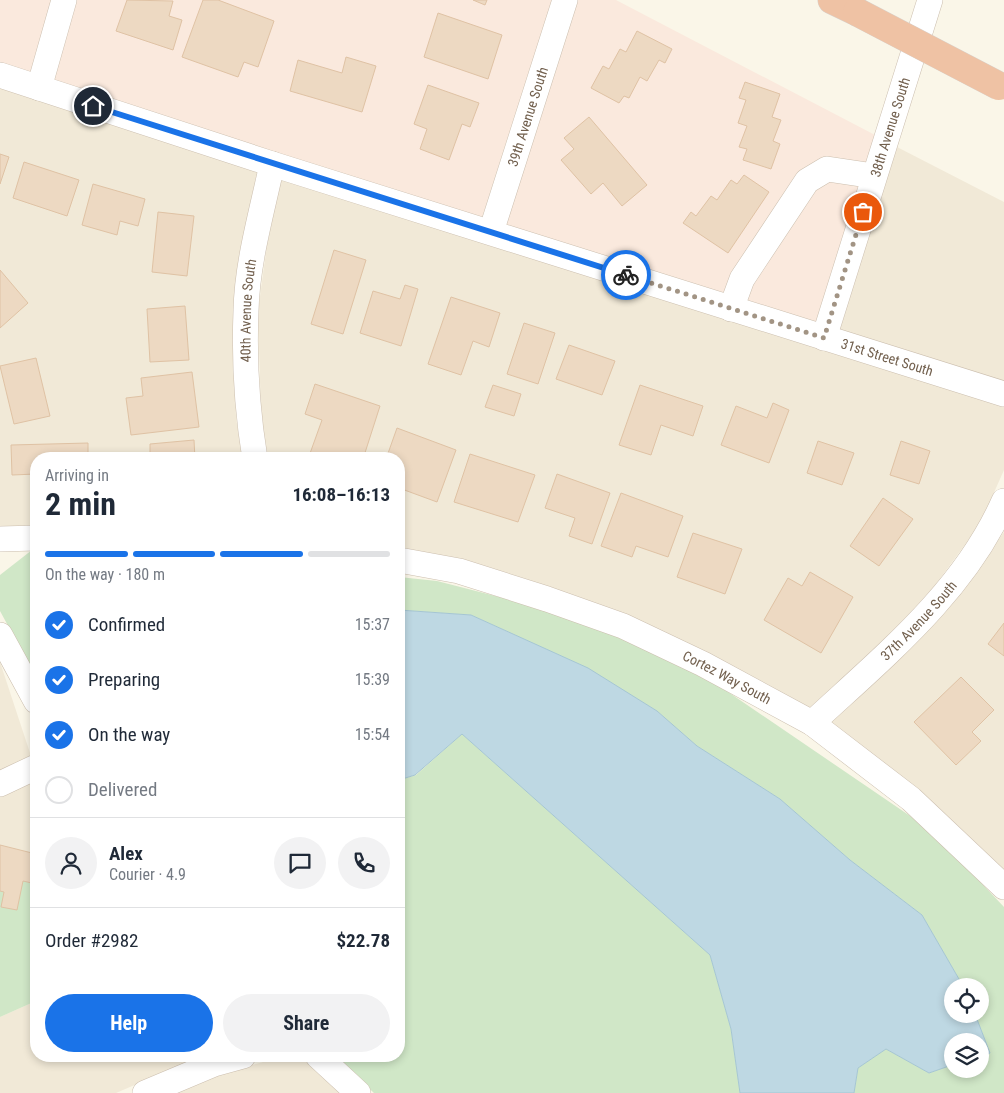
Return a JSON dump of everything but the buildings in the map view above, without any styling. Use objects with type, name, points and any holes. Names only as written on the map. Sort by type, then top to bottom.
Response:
[{"type":"highway","points":[[832,0],[1001,87]]},
{"type":"street","points":[[39,88],[64,0]]},
{"type":"street","name":"39th Avenue South","points":[[491,232],[565,0]]},
{"type":"street","name":"38th Avenue South","points":[[824,338],[930,0]]},
{"type":"street","name":"31st Street South","points":[[0,75],[272,164],[1004,394]]},
{"type":"street","name":"40th Avenue South","points":[[254,452],[248,417],[246,309],[255,243],[272,164]]},
{"type":"street","points":[[731,309],[742,279],[807,181],[827,170],[874,176]]},
{"type":"street","name":"37th Avenue South","points":[[812,723],[905,637],[943,596],[992,529],[1004,501]]},
{"type":"street","points":[[0,539],[30,538]]},
{"type":"street","name":"Cortez Way South","points":[[405,561],[459,571],[547,599],[623,626],[704,664],[812,723],[911,799],[1004,887]]},
{"type":"street","points":[[0,635],[30,690]]},
{"type":"street","points":[[0,784],[30,770]]},
{"type":"street","points":[[145,1093],[221,1062]]},
{"type":"street","points":[[324,1062],[358,1093]]},
{"type":"shaded area","points":[[0,0],[552,0],[482,218],[286,157],[0,63]]},
{"type":"shaded area","points":[[578,0],[616,0],[875,135],[815,324],[506,225]]},
{"type":"shaded area","points":[[0,87],[257,171],[243,241],[234,309],[236,418],[242,452],[30,452],[30,527],[0,528]]},
{"type":"shaded area","points":[[897,147],[1004,202],[1004,382],[839,332]]},
{"type":"shaded area","points":[[281,178],[1004,406],[1004,470],[980,524],[933,588],[895,629],[809,709],[405,551],[405,452],[267,452],[261,417],[258,311],[267,245]]},
{"type":"shaded area","points":[[1004,532],[1004,871],[830,723],[914,645],[953,603]]},
{"type":"shaded area","points":[[0,662],[30,756],[0,771]]},
{"type":"shaded area","points":[[30,783],[30,862],[0,870],[0,797]]},
{"type":"shaded area","points":[[30,1004],[30,1062],[188,1062],[116,1093],[0,1093],[0,1017]]},
{"type":"shaded area","points":[[263,1062],[308,1062],[341,1093],[176,1093],[219,1074]]},
{"type":"green space","points":[[30,552],[30,666],[0,611],[0,575]]},
{"type":"green space","points":[[405,578],[437,581],[526,604],[619,636],[715,683],[916,820],[967,868],[1004,907],[1004,1093],[854,1093],[858,1068],[886,1049],[929,1073],[944,1068],[944,1078],[989,1078],[989,1033],[982,1033],[978,1023],[989,1023],[989,978],[958,978],[922,915],[850,860],[780,799],[697,746],[657,711],[587,668],[471,615],[405,610]]},
{"type":"green space","points":[[462,734],[710,955],[731,1029],[740,1093],[374,1093],[341,1062],[405,1062],[405,778],[416,775]]},
{"type":"green space","points":[[30,862],[30,1004],[0,1017],[0,870]]},
{"type":"water","points":[[405,610],[471,615],[588,668],[657,711],[697,746],[780,799],[850,860],[922,915],[958,978],[944,978],[944,1023],[978,1023],[982,1033],[944,1033],[944,1068],[929,1073],[886,1049],[858,1068],[854,1093],[740,1093],[731,1029],[710,955],[462,734],[415,775],[405,778]]},
{"type":"way so far","points":[[626,275],[824,338],[863,212]]},
{"type":"route","points":[[93,106],[626,275]]}]
